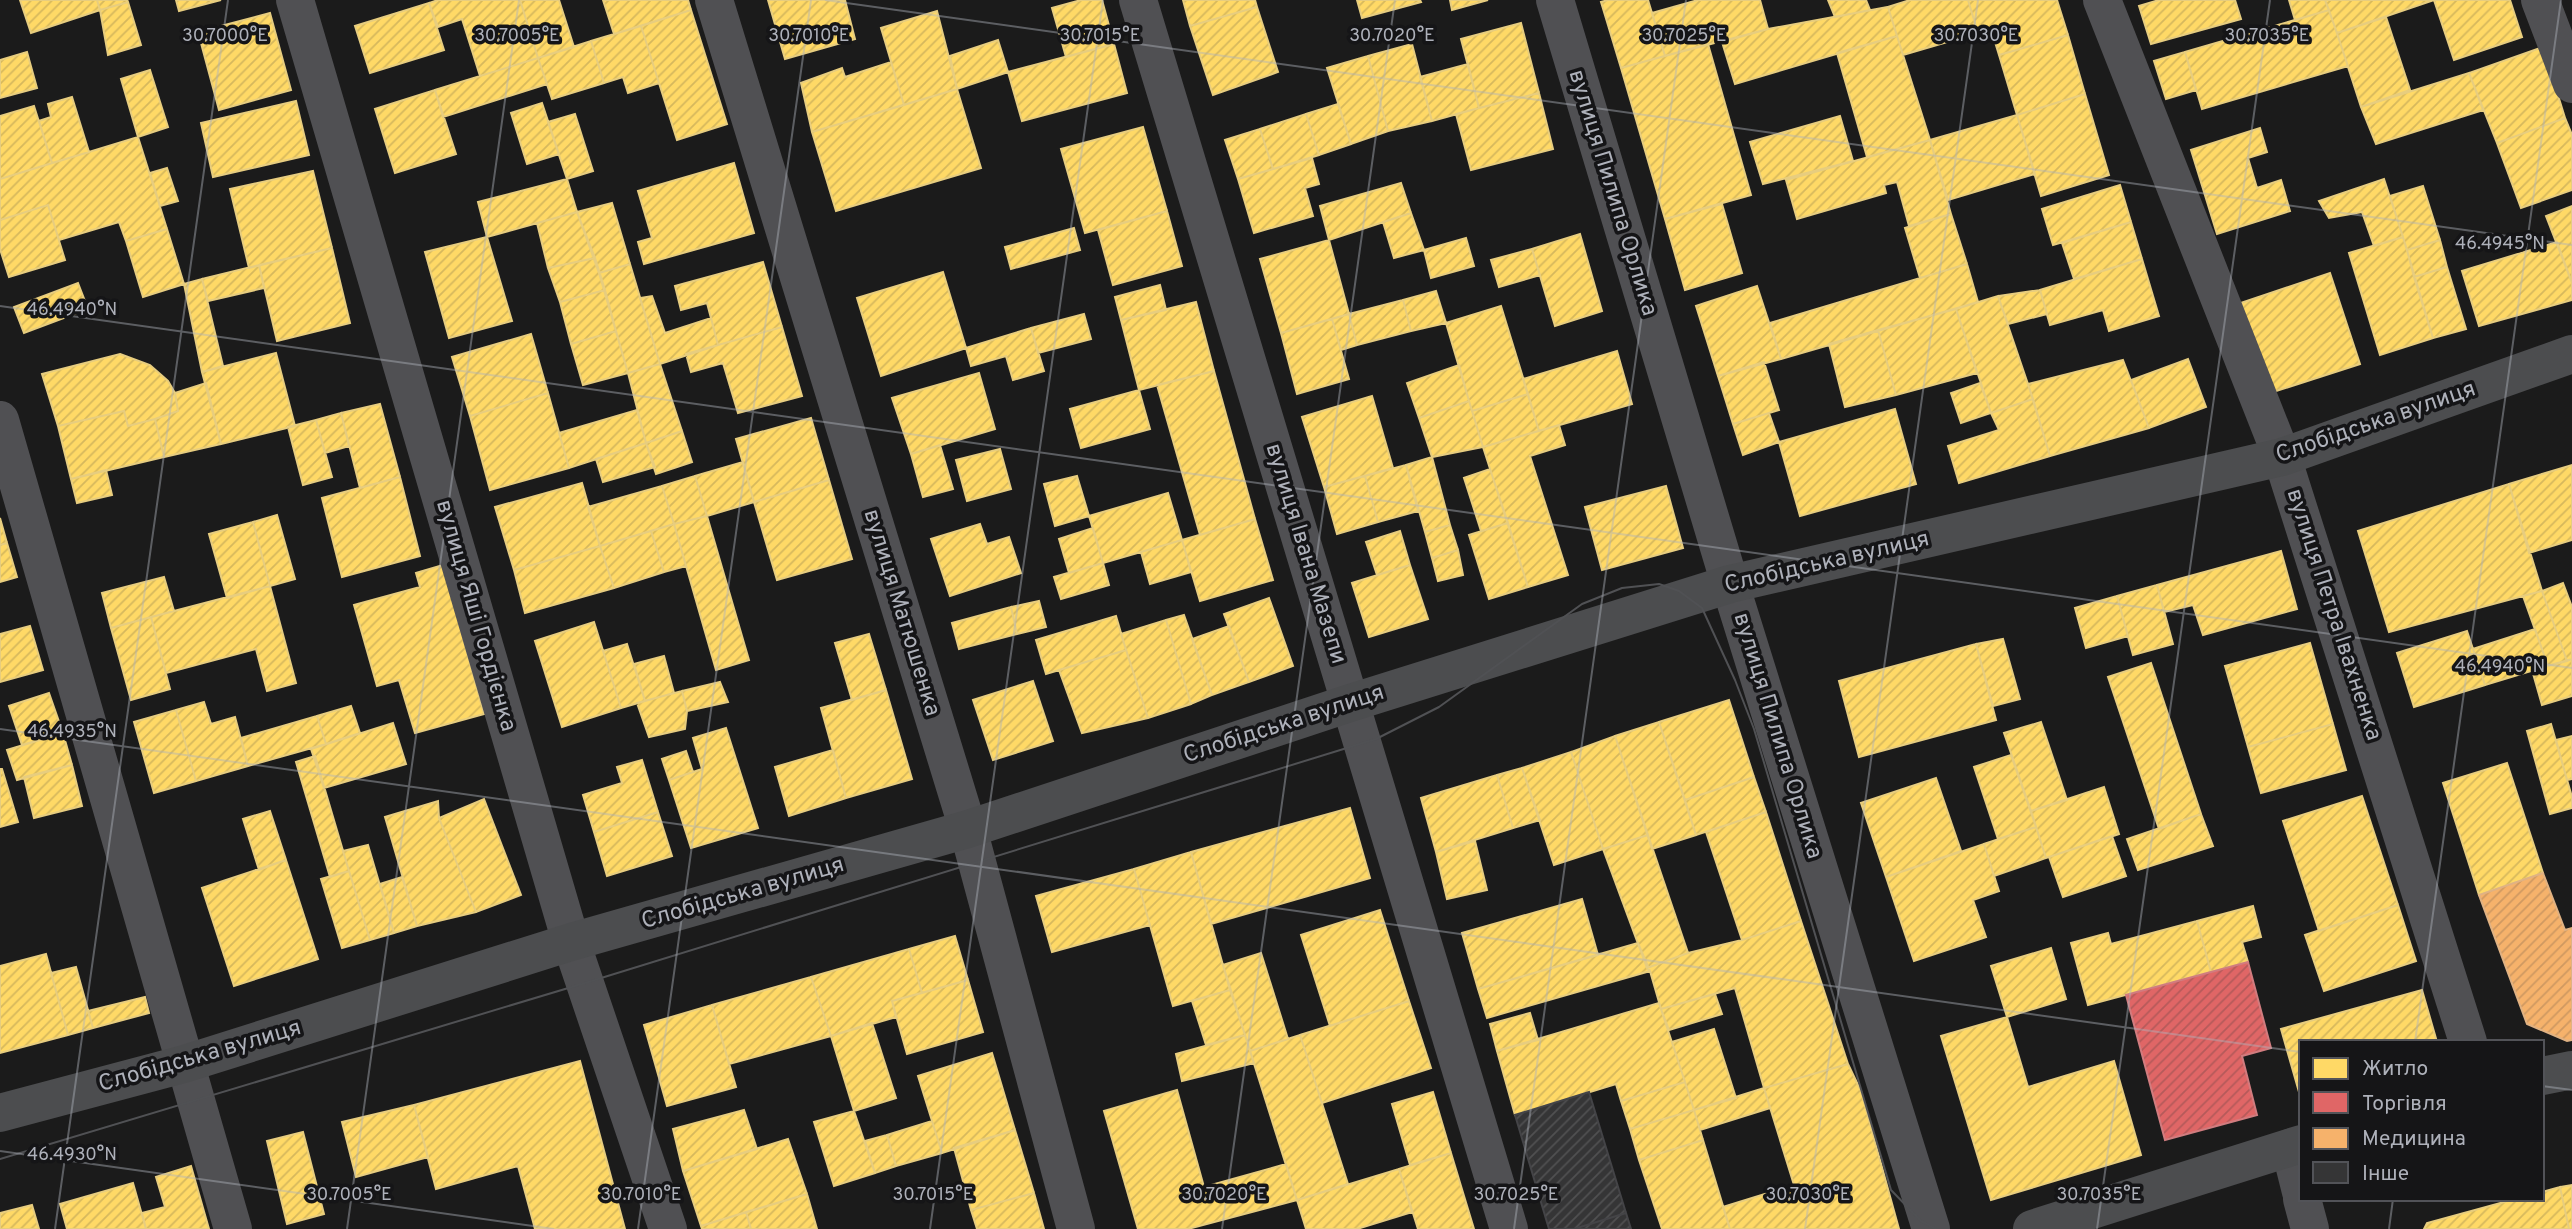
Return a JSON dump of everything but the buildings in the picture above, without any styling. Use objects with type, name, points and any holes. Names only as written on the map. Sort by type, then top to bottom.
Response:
[{"type":"main road","name":"Слобідська вулиця","points":[[0,1113],[184,1064],[571,943],[968,829],[1350,703],[1730,584],[2282,457],[2572,354]]},
{"type":"main road","points":[[2544,1076],[2572,1070]]},
{"type":"main road","points":[[2032,1229],[2295,1146]]},
{"type":"street","name":"вулиця Яші Гордієнка","points":[[295,0],[571,943],[668,1229]]},
{"type":"street","name":"вулиця Матюшенка","points":[[714,0],[968,829],[1076,1229]]},
{"type":"street","name":"вулиця Івана Мазепи","points":[[1138,0],[1508,1229]]},
{"type":"street","name":"вулиця Пилипа Орлика","points":[[1555,0],[1730,584],[1931,1229]]},
{"type":"street","name":"вулиця Петра Івахненка","points":[[2102,0],[2282,457],[2468,1040]]},
{"type":"street","points":[[2540,0],[2572,84]]},
{"type":"street","points":[[0,420],[233,1229]]},
{"type":"street","points":[[2295,1146],[2299,1177]]},
{"type":"street","points":[[2303,1201],[2310,1229]]},
{"type":"tram line","points":[[0,1159],[585,983],[1376,739],[1439,707],[1582,604],[1622,588],[1659,584],[1679,591],[1702,608],[1735,680],[1754,729],[1891,1190],[1921,1221],[1936,1229]]}]
